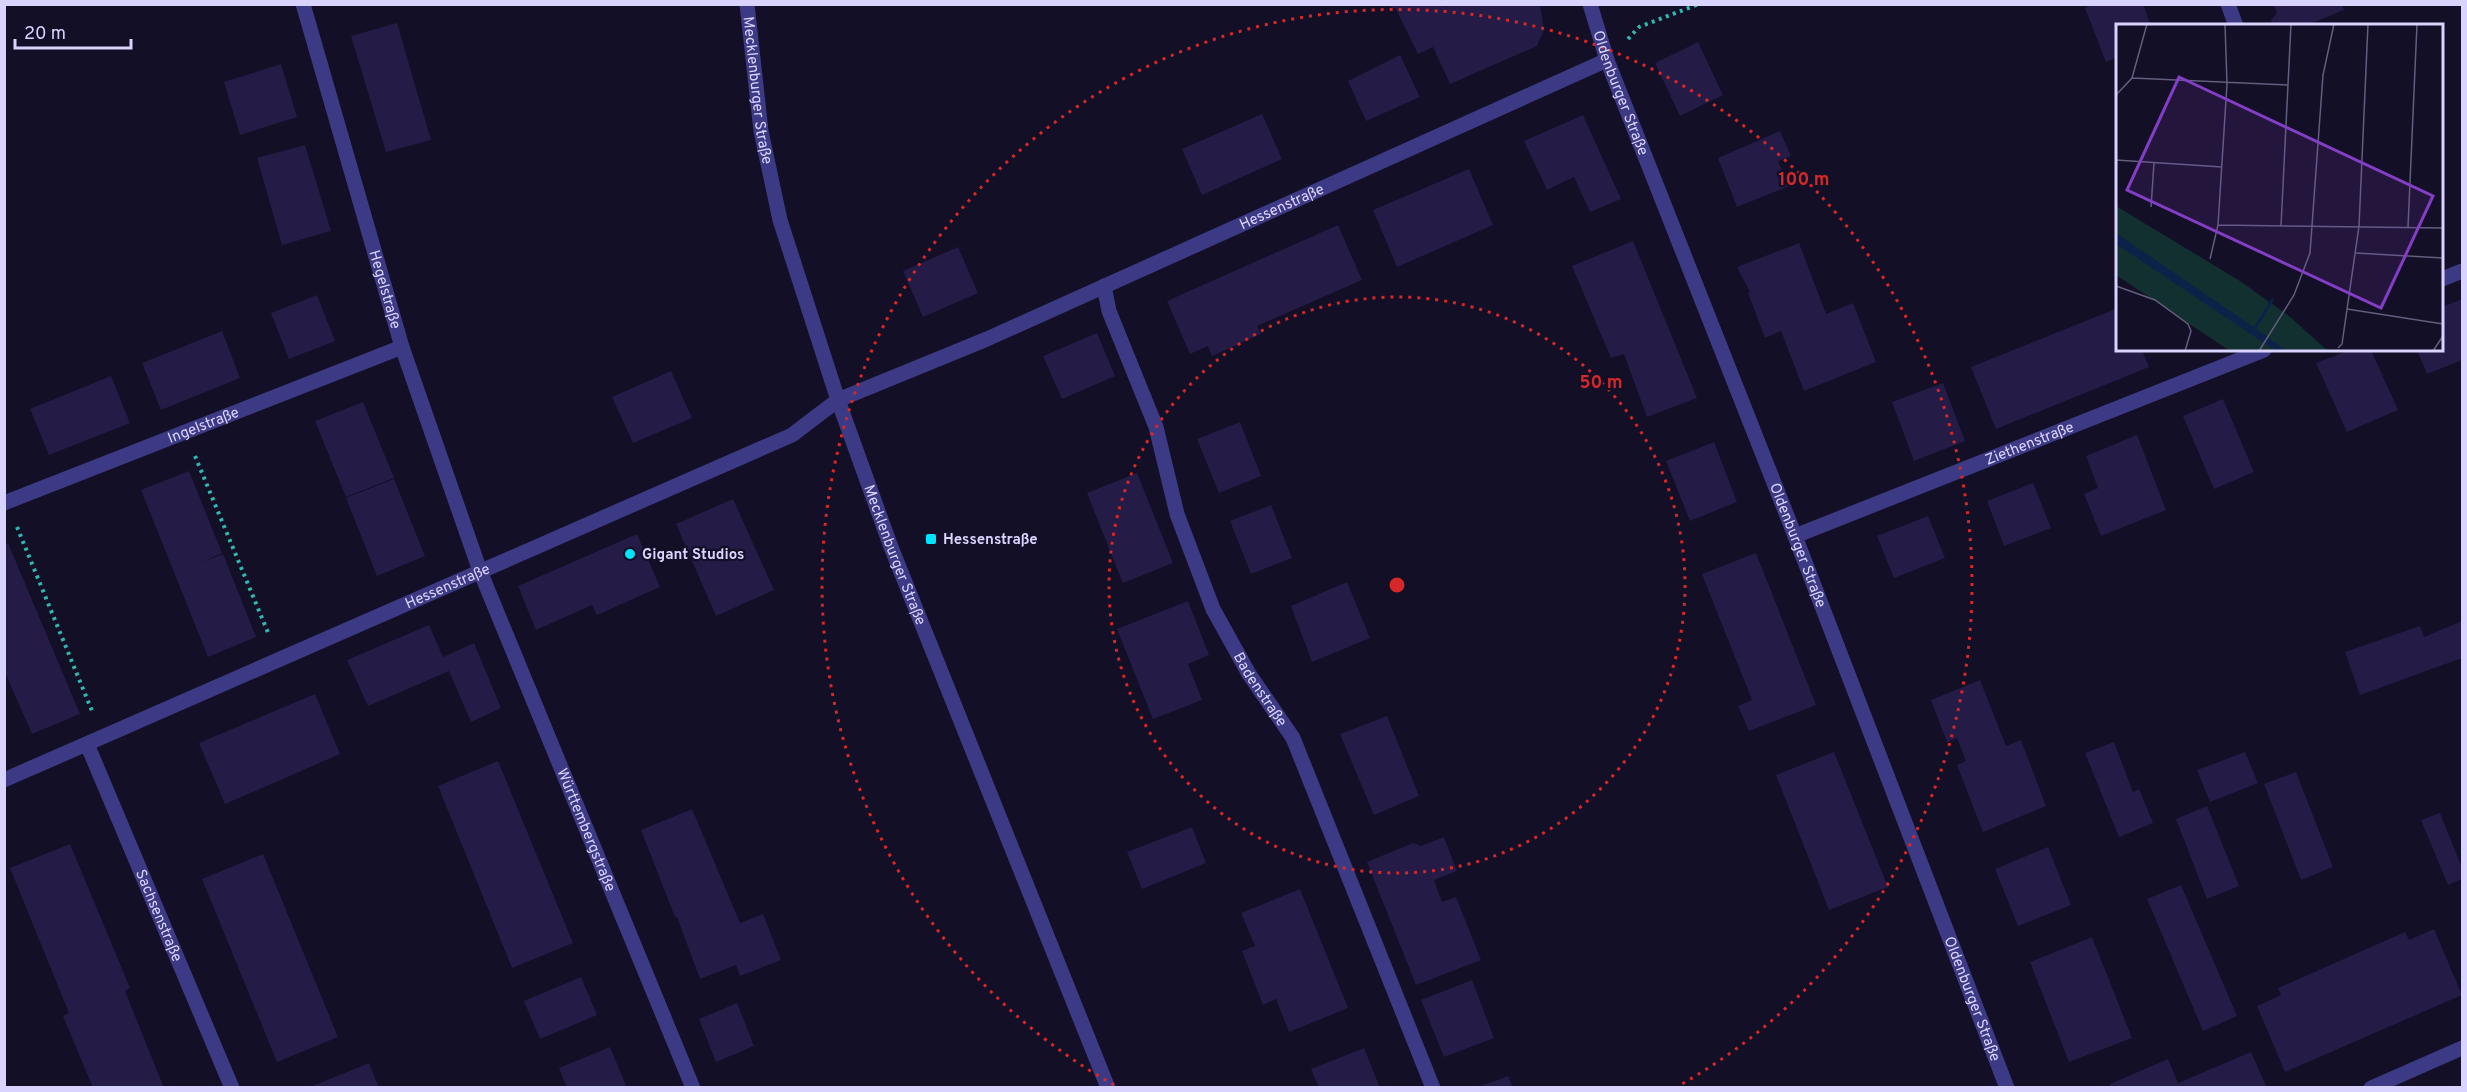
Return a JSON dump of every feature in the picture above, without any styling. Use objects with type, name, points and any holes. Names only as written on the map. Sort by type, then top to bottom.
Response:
[{"type":"street","name":"Hegelstraße","points":[[303,4],[402,347],[480,572]]},
{"type":"street","name":"Mecklenburger Straße","points":[[747,4],[761,131],[778,209],[838,400],[891,546],[1108,1088]]},
{"type":"street","name":"Oldenburger Straße","points":[[1590,4],[1607,60],[1795,536],[2007,1088]]},
{"type":"street","points":[[2228,4],[2235,24]]},
{"type":"street","name":"Hessenstraße","points":[[4,780],[792,435],[838,400],[987,339],[1607,60]]},
{"type":"street","points":[[2443,279],[2463,271]]},
{"type":"street","name":"Badenstraße","points":[[1104,286],[1109,311],[1156,427],[1177,514],[1213,609],[1249,674],[1293,738],[1433,1088]]},
{"type":"street","name":"Ingelstraße","points":[[6,502],[402,347]]},
{"type":"street","name":"Ziethenstraße","points":[[1795,536],[2261,351]]},
{"type":"street","name":"Württembergstraße","points":[[480,572],[693,1088]]},
{"type":"street","name":"Sachsenstraße","points":[[87,744],[232,1088]]},
{"type":"street","points":[[2371,1088],[2463,1048]]},
{"type":"path","points":[[1607,60],[1639,27],[1699,4]]},
{"type":"path","points":[[184,432],[280,660]]},
{"type":"path","points":[[6,502],[103,737]]},
{"type":"building","points":[[1383,4],[1444,4],[1445,7],[1452,4],[1540,4],[1544,30],[1537,46],[1450,84],[1433,47],[1418,54],[1396,9]]},
{"type":"building","points":[[2094,4],[2143,4],[2150,24],[2116,24],[2116,58],[2106,62],[2085,8]]},
{"type":"building","points":[[2273,4],[2342,4],[2344,10],[2310,24],[2272,24],[2271,20],[2277,13]]},
{"type":"building","points":[[397,23],[431,140],[386,152],[351,36]]},
{"type":"building","points":[[1698,42],[1723,95],[1680,116],[1655,63]]},
{"type":"building","points":[[1400,55],[1420,97],[1366,121],[1348,81]]},
{"type":"building","points":[[281,64],[297,117],[240,135],[224,82]]},
{"type":"building","points":[[1262,114],[1282,159],[1202,195],[1182,149]]},
{"type":"building","points":[[1583,115],[1621,199],[1590,212],[1574,177],[1547,190],[1524,141]]},
{"type":"building","points":[[1780,131],[1791,156],[1778,161],[1789,186],[1737,207],[1718,158]]},
{"type":"building","points":[[305,145],[331,231],[282,245],[257,158]]},
{"type":"building","points":[[1469,169],[1493,225],[1397,267],[1373,210]]},
{"type":"building","points":[[1338,225],[1362,280],[1257,326],[1261,334],[1212,356],[1208,346],[1190,354],[1167,301]]},
{"type":"building","points":[[1633,241],[1697,398],[1647,417],[1624,354],[1611,358],[1572,266]]},
{"type":"building","points":[[1799,243],[1826,314],[1853,303],[1876,362],[1804,391],[1781,331],[1765,338],[1748,293],[1750,292],[1737,267]]},
{"type":"building","points":[[958,247],[978,293],[923,317],[903,271]]},
{"type":"building","points":[[317,295],[335,341],[289,359],[271,313]]},
{"type":"building","points":[[2462,299],[2462,360],[2427,374],[2417,351],[2443,351],[2443,307]]},
{"type":"building","points":[[2116,309],[2116,351],[2142,351],[2149,367],[1996,429],[1971,367]]},
{"type":"building","points":[[222,331],[240,378],[161,410],[142,363]]},
{"type":"building","points":[[1097,333],[1115,376],[1062,399],[1043,356]]},
{"type":"building","points":[[2347,351],[2371,351],[2398,410],[2347,432],[2316,363]]},
{"type":"building","points":[[671,371],[692,418],[633,443],[612,397]]},
{"type":"building","points":[[111,376],[130,423],[49,455],[30,409]]},
{"type":"building","points":[[1943,383],[1965,441],[1914,461],[1892,402]]},
{"type":"building","points":[[2223,399],[2254,472],[2214,489],[2183,416]]},
{"type":"building","points":[[363,402],[394,478],[346,497],[315,421]]},
{"type":"building","points":[[1240,422],[1261,476],[1219,493],[1197,439]]},
{"type":"building","points":[[2137,435],[2166,510],[2101,536],[2084,494],[2098,488],[2086,456]]},
{"type":"building","points":[[1714,442],[1737,502],[1690,521],[1666,461]]},
{"type":"building","points":[[189,471],[222,553],[202,562],[223,554],[256,637],[208,657],[141,490]]},
{"type":"building","points":[[1137,473],[1173,563],[1123,583],[1087,493]]},
{"type":"building","points":[[394,479],[425,556],[377,576],[346,498]]},
{"type":"building","points":[[2033,483],[2051,528],[2004,546],[1987,501]]},
{"type":"building","points":[[733,499],[774,590],[716,616],[676,524]]},
{"type":"building","points":[[1271,505],[1292,558],[1251,574],[1230,521]]},
{"type":"building","points":[[1928,516],[1945,558],[1894,578],[1877,536]]},
{"type":"building","points":[[637,534],[660,587],[597,615],[592,605],[536,630],[518,586]]},
{"type":"building","points":[[8,543],[80,714],[32,734],[4,670],[4,545]]},
{"type":"building","points":[[1756,553],[1816,705],[1749,731],[1738,706],[1752,700],[1702,574]]},
{"type":"building","points":[[1347,582],[1370,638],[1312,662],[1291,606]]},
{"type":"building","points":[[1188,601],[1209,655],[1188,664],[1202,700],[1153,719],[1117,629]]},
{"type":"building","points":[[2462,621],[2462,658],[2360,695],[2345,652],[2420,626],[2424,637]]},
{"type":"building","points":[[429,625],[443,657],[474,643],[501,708],[471,722],[449,671],[368,706],[347,660]]},
{"type":"building","points":[[1980,680],[2006,746],[2021,740],[2046,806],[1983,832],[1957,765],[1966,761],[1957,738],[1947,742],[1931,700]]},
{"type":"building","points":[[315,694],[340,754],[225,804],[199,743]]},
{"type":"building","points":[[1387,716],[1419,796],[1374,815],[1340,734]]},
{"type":"building","points":[[2114,742],[2133,792],[2139,789],[2153,823],[2119,837],[2085,753]]},
{"type":"building","points":[[1834,752],[1888,887],[1829,910],[1776,775]]},
{"type":"building","points":[[2245,752],[2258,783],[2210,802],[2197,770]]},
{"type":"building","points":[[498,761],[573,943],[512,968],[438,786]]},
{"type":"building","points":[[2296,772],[2333,867],[2301,880],[2264,784]]},
{"type":"building","points":[[2207,806],[2239,886],[2207,899],[2176,819]]},
{"type":"building","points":[[692,809],[740,923],[763,914],[781,960],[740,976],[736,965],[700,979],[641,830]]},
{"type":"building","points":[[2440,813],[2462,868],[2462,879],[2448,885],[2421,820]]},
{"type":"building","points":[[1192,827],[1206,863],[1142,889],[1127,852]]},
{"type":"building","points":[[1444,837],[1457,871],[1434,880],[1442,902],[1456,897],[1481,960],[1416,985],[1367,862],[1413,843],[1421,846]]},
{"type":"building","points":[[70,844],[130,988],[125,991],[164,1088],[93,1088],[63,1016],[69,1013],[10,868]]},
{"type":"building","points":[[2048,847],[2071,905],[2018,926],[1995,869]]},
{"type":"building","points":[[263,854],[338,1037],[277,1062],[202,879]]},
{"type":"building","points":[[2181,885],[2237,1016],[2203,1031],[2147,899]]},
{"type":"building","points":[[1300,889],[1348,1008],[1289,1032],[1276,999],[1263,1005],[1242,951],[1255,946],[1241,913]]},
{"type":"building","points":[[2434,929],[2462,995],[2285,1072],[2257,1006],[2281,995],[2278,988],[2405,932],[2409,940]]},
{"type":"building","points":[[2092,937],[2132,1038],[2069,1062],[2030,962]]},
{"type":"building","points":[[581,977],[597,1015],[540,1039],[524,1001]]},
{"type":"building","points":[[1472,980],[1494,1038],[1444,1057],[1421,1000]]},
{"type":"building","points":[[737,1003],[754,1046],[716,1062],[699,1019]]},
{"type":"building","points":[[610,1047],[627,1088],[567,1088],[559,1068]]},
{"type":"building","points":[[1364,1048],[1380,1088],[1319,1088],[1311,1069]]},
{"type":"building","points":[[2251,1052],[2267,1088],[2111,1088],[2110,1084],[2168,1059],[2178,1083]]},
{"type":"building","points":[[369,1063],[379,1088],[310,1088],[310,1087]]},
{"type":"building","points":[[1508,1076],[1513,1088],[1478,1088],[1478,1087]]},
{"type":"place","name":"Hessenstraße","points":[[931,539]]},
{"type":"place","name":"Gigant Studios","points":[[630,554]]}]
